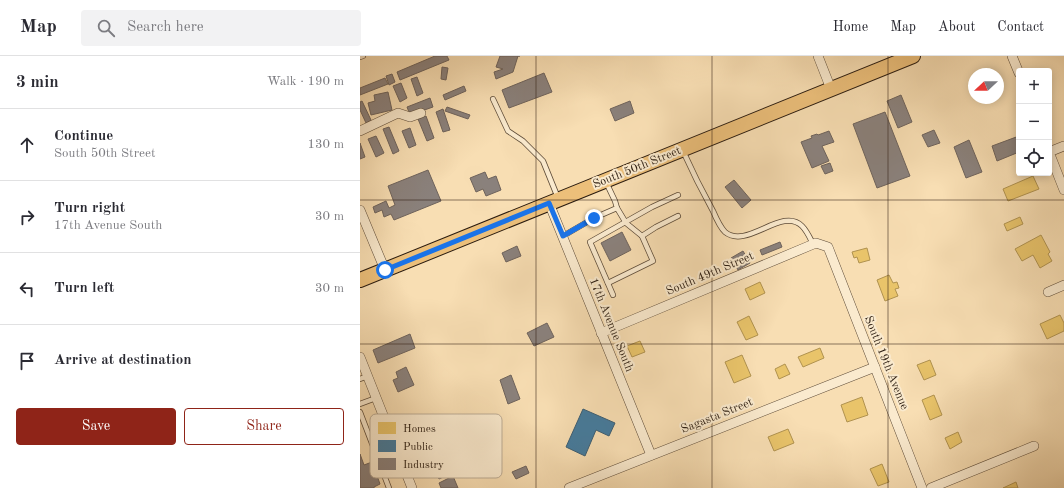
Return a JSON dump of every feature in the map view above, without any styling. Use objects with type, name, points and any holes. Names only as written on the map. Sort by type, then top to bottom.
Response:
[{"type":"main road","name":"South 50th Street","points":[[360,280],[913,56]]},
{"type":"street","points":[[818,56],[831,89]]},
{"type":"street","points":[[1012,56],[1017,68]]},
{"type":"street","points":[[360,131],[398,113],[410,117],[421,113]]},
{"type":"street","points":[[1052,151],[1064,146]]},
{"type":"street","points":[[1052,160],[1064,190]]},
{"type":"street","name":"17th Avenue South","points":[[554,201],[563,236],[651,455]]},
{"type":"street","points":[[360,210],[385,270]]},
{"type":"street","name":"South 19th Avenue","points":[[813,244],[816,243],[828,248],[922,488]]},
{"type":"street","name":"South 49th Street","points":[[601,333],[813,244]]},
{"type":"street","points":[[1048,292],[1064,286]]},
{"type":"street","points":[[360,357],[364,378],[376,398],[382,414]]},
{"type":"street","name":"Sagasta Street","points":[[569,488],[875,367]]},
{"type":"street","points":[[932,488],[1034,446]]},
{"type":"street","points":[[408,478],[412,488]]},
{"type":"lane","points":[[493,99],[508,131],[523,141],[543,161],[554,201]]},
{"type":"lane","points":[[682,149],[706,198],[725,232],[732,236],[749,234],[784,221],[791,220],[798,222],[803,226],[813,244]]},
{"type":"lane","points":[[605,180],[617,208],[626,223],[642,236],[653,262],[608,283]]},
{"type":"lane","points":[[613,294],[590,242],[652,207],[678,195]]},
{"type":"lane","points":[[563,236],[594,218],[617,208]]},
{"type":"lane","points":[[642,236],[678,216]]},
{"type":"lane","points":[[360,404],[376,398]]},
{"type":"lane","points":[[360,412],[370,438]]},
{"type":"lane","points":[[385,478],[389,488]]},
{"type":"building: Homes","points":[[1033,176],[1039,189],[1008,201],[1003,189]]},
{"type":"building: Homes","points":[[1020,217],[1023,224],[1007,231],[1004,224]]},
{"type":"building: Homes","points":[[1041,235],[1050,252],[1048,254],[1052,261],[1040,268],[1033,255],[1022,261],[1015,249]]},
{"type":"building: Homes","points":[[867,248],[870,260],[859,263],[857,257],[854,258],[852,252]]},
{"type":"building: Homes","points":[[889,275],[893,283],[897,282],[899,288],[895,289],[898,296],[885,301],[877,280]]},
{"type":"building: Homes","points":[[760,282],[765,293],[750,300],[745,289]]},
{"type":"building: Homes","points":[[1060,315],[1064,323],[1064,331],[1047,339],[1040,324]]},
{"type":"building: Homes","points":[[749,316],[758,335],[746,340],[737,322]]},
{"type":"building: Homes","points":[[640,341],[645,352],[632,357],[627,346]]},
{"type":"building: Homes","points":[[820,348],[824,358],[803,367],[798,357]]},
{"type":"building: Homes","points":[[742,355],[751,376],[734,383],[725,362]]},
{"type":"building: Homes","points":[[930,360],[936,375],[924,380],[917,365]]},
{"type":"building: Homes","points":[[785,364],[790,374],[779,379],[775,369]]},
{"type":"building: Homes","points":[[934,395],[942,415],[930,420],[922,400]]},
{"type":"building: Homes","points":[[862,397],[868,415],[847,422],[841,405]]},
{"type":"building: Homes","points":[[788,429],[794,443],[774,451],[768,437]]},
{"type":"building: Homes","points":[[958,432],[962,442],[950,449],[945,438]]},
{"type":"building: Homes","points":[[882,464],[889,482],[878,486],[870,469]]},
{"type":"building: Homes","points":[[1016,482],[1018,488],[1003,488]]},
{"type":"building: Public","points":[[583,409],[615,423],[609,436],[596,430],[585,456],[566,447]]},
{"type":"building: Industry","points":[[435,56],[447,56],[449,60],[400,80],[397,72]]},
{"type":"building: Industry","points":[[500,56],[518,56],[513,72],[496,79],[494,72],[503,69],[496,67]]},
{"type":"building: Industry","points":[[442,67],[448,68],[446,80],[441,79]]},
{"type":"building: Industry","points":[[544,73],[552,92],[509,108],[502,90]]},
{"type":"building: Industry","points":[[392,74],[395,82],[389,85],[386,76]]},
{"type":"building: Industry","points":[[417,77],[423,93],[417,96],[411,79]]},
{"type":"building: Industry","points":[[385,78],[388,84],[360,95],[360,88]]},
{"type":"building: Industry","points":[[401,83],[407,98],[400,102],[393,86]]},
{"type":"building: Industry","points":[[464,86],[466,91],[445,100],[443,95]]},
{"type":"building: Industry","points":[[388,92],[392,110],[371,115],[368,103],[375,101],[374,95]]},
{"type":"building: Industry","points":[[901,95],[912,122],[898,128],[887,101]]},
{"type":"building: Industry","points":[[430,98],[433,107],[410,115],[407,107]]},
{"type":"building: Industry","points":[[362,101],[371,120],[366,123],[360,110],[360,102]]},
{"type":"building: Industry","points":[[630,101],[634,113],[615,121],[610,109]]},
{"type":"building: Industry","points":[[447,107],[470,115],[468,119],[445,111]]},
{"type":"building: Industry","points":[[443,109],[450,130],[443,132],[436,112]]},
{"type":"building: Industry","points":[[885,112],[910,176],[877,188],[853,124]]},
{"type":"building: Industry","points":[[426,116],[434,138],[427,141],[418,119]]},
{"type":"building: Industry","points":[[389,127],[399,151],[393,154],[383,129]]},
{"type":"building: Industry","points":[[410,128],[416,145],[409,148],[402,131]]},
{"type":"building: Industry","points":[[934,130],[940,143],[928,147],[922,135]]},
{"type":"building: Industry","points":[[829,131],[834,142],[822,146],[829,161],[812,168],[801,142],[812,138],[811,136]]},
{"type":"building: Industry","points":[[376,136],[384,153],[376,157],[368,139]]},
{"type":"building: Industry","points":[[1016,137],[1016,153],[997,161],[992,146]]},
{"type":"building: Industry","points":[[969,140],[982,172],[966,178],[954,147]]},
{"type":"building: Industry","points":[[360,143],[365,157],[360,159]]},
{"type":"building: Industry","points":[[830,163],[833,171],[825,174],[821,166]]},
{"type":"building: Industry","points":[[428,170],[441,201],[394,220],[391,214],[384,217],[382,210],[375,213],[373,207],[386,201],[389,208],[395,205],[388,186]]},
{"type":"building: Industry","points":[[485,172],[488,179],[496,176],[501,190],[486,196],[483,189],[476,192],[470,178]]},
{"type":"building: Industry","points":[[734,180],[751,200],[742,208],[725,187]]},
{"type":"building: Industry","points":[[622,232],[631,250],[610,261],[601,243]]},
{"type":"building: Industry","points":[[780,242],[782,247],[762,255],[760,250]]},
{"type":"building: Industry","points":[[517,246],[521,256],[506,262],[502,253]]},
{"type":"building: Industry","points":[[743,251],[750,263],[738,270],[731,258]]},
{"type":"building: Industry","points":[[547,323],[554,337],[534,346],[527,333]]},
{"type":"building: Industry","points":[[410,334],[415,348],[378,363],[373,350]]},
{"type":"building: Industry","points":[[406,367],[414,385],[398,392],[393,380],[398,378],[396,372]]},
{"type":"building: Industry","points":[[511,375],[520,399],[508,404],[500,380]]},
{"type":"building: Industry","points":[[360,454],[364,465],[370,463],[370,478],[378,478],[380,484],[374,488],[360,488]]},
{"type":"building: Industry","points":[[526,466],[529,473],[516,479],[512,472]]},
{"type":"building: Industry","points":[[449,478],[454,478],[458,488],[441,488],[439,483]]},
{"type":"route","points":[[385,270],[549,203],[563,236],[594,218]]}]
